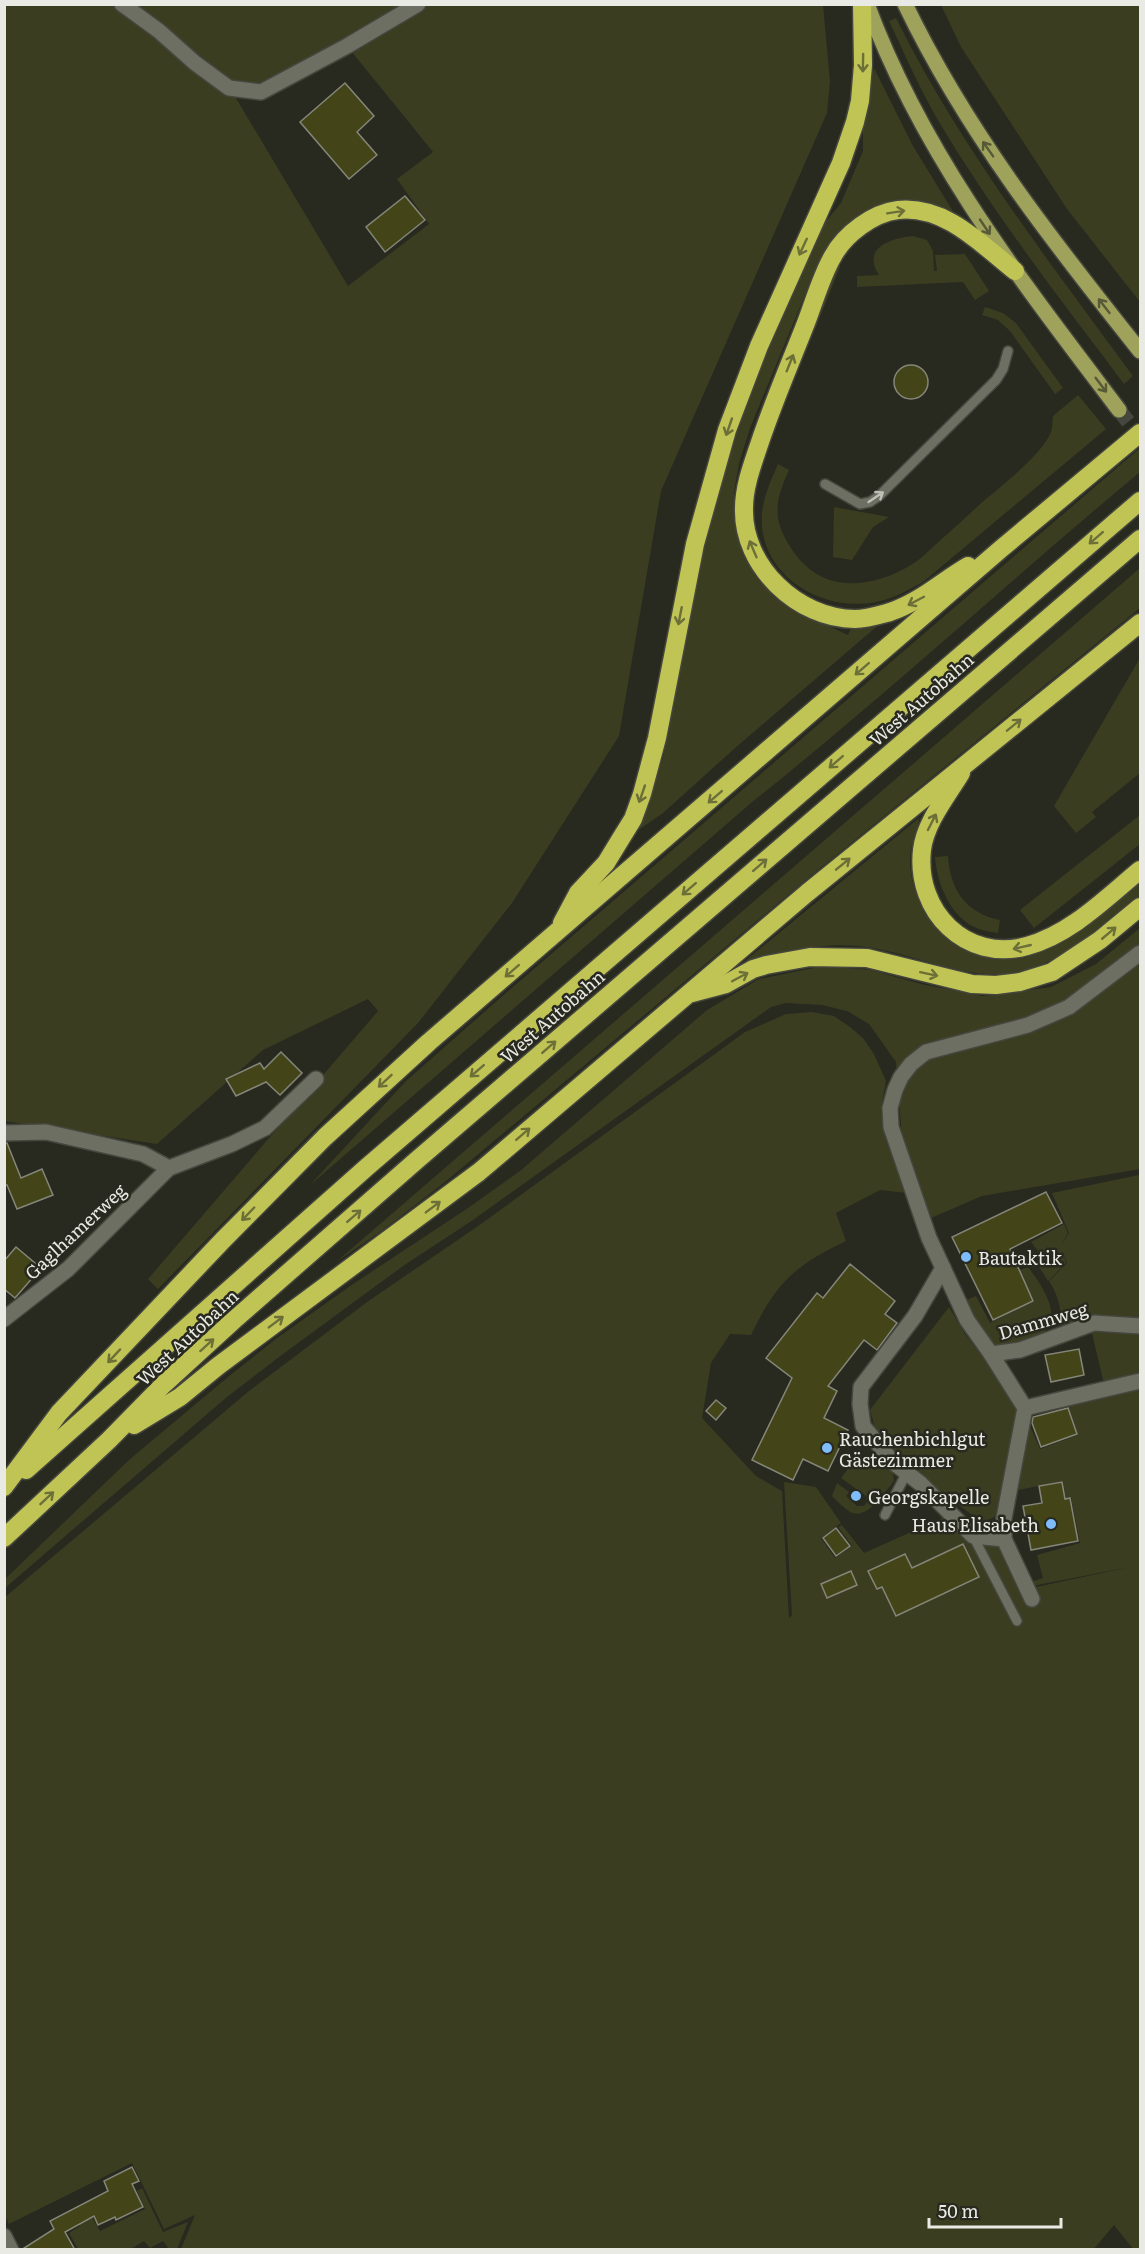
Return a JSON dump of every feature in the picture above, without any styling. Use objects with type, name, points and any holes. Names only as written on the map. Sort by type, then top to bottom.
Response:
[{"type":"highway","points":[[556,933],[578,893],[606,863],[633,819],[642,794],[657,738],[695,544],[727,430],[759,346],[841,163],[855,122],[860,102],[863,65],[862,4]]},
{"type":"highway","points":[[1002,548],[950,576],[924,597],[905,607],[873,616],[856,619],[843,618],[817,612],[804,606],[769,577],[753,551],[743,508],[750,472],[762,435],[833,255],[859,227],[879,216],[898,210],[922,211],[952,221],[1015,271]]},
{"type":"highway","points":[[4,1488],[59,1413],[255,1206],[394,1072],[1002,548],[1140,433]]},
{"type":"highway","name":"West Autobahn","points":[[4,1488],[77,1426],[253,1267],[420,1121],[1140,501]]},
{"type":"highway","name":"West Autobahn","points":[[4,1538],[234,1320],[1140,539]]},
{"type":"highway","points":[[109,1440],[180,1397],[218,1366],[479,1172],[685,996],[968,761],[1140,623]]},
{"type":"highway","points":[[968,761],[931,823],[922,849],[921,870],[927,897],[940,919],[954,932],[981,947],[1003,950],[1029,946],[1069,927],[1140,870]]},
{"type":"highway","points":[[685,996],[726,984],[765,965],[810,957],[867,958],[972,984],[996,985],[1030,980],[1052,972],[1080,954],[1140,907]]},
{"type":"main road","points":[[867,4],[922,126],[954,181],[1015,271],[1119,410]]},
{"type":"main road","points":[[905,4],[931,54],[986,146],[1048,232],[1140,351]]},
{"type":"street","points":[[122,4],[230,88],[261,92],[347,46],[418,4]]},
{"type":"street","points":[[1032,1599],[1004,1539],[1004,1518],[1025,1408],[967,1320],[929,1238],[891,1127],[890,1108],[894,1090],[901,1077],[911,1064],[926,1052],[1028,1025],[1069,1007],[1140,953]]},
{"type":"street","name":"Gaglhamerweg","points":[[4,1319],[68,1269],[169,1168],[232,1144],[265,1128],[316,1079]]},
{"type":"street","points":[[4,1133],[46,1132],[143,1154],[169,1168]]},
{"type":"street","points":[[943,1268],[915,1316],[861,1387],[860,1404],[863,1426],[893,1461],[973,1536],[1004,1539]]},
{"type":"street","name":"Dammweg","points":[[991,1354],[1020,1350],[1094,1323],[1140,1326]]},
{"type":"street","points":[[1025,1408],[1140,1381]]},
{"type":"street","points":[[4,2236],[11,2250]]},
{"type":"lane","points":[[825,484],[860,504],[870,502],[879,496],[996,380],[1003,369],[1008,351]]},
{"type":"lane","points":[[885,1515],[907,1473]]},
{"type":"lane","points":[[973,1536],[1017,1621]]},
{"type":"green space","points":[[5,5],[823,5],[830,82],[827,113],[661,491],[619,736],[512,903],[418,1023],[158,1289],[148,1279],[378,1011],[368,999],[263,1050],[157,1144],[5,1121]],"holes":[[[347,46],[433,152],[397,179],[429,224],[348,286],[230,88],[261,92]]]},
{"type":"green space","points":[[941,5],[1140,5],[1140,302],[1067,209],[961,47]]},
{"type":"green space","points":[[896,18],[921,66],[977,157],[1038,246],[1133,376],[1124,384],[1030,258],[963,160],[935,114],[908,62],[889,21]]},
{"type":"green space","points":[[874,68],[913,146],[954,213],[937,205],[922,202],[846,226],[832,241],[819,261],[750,428],[739,464],[734,492],[739,538],[746,555],[797,611],[848,635],[853,624],[882,622],[663,813],[634,833],[648,804],[663,758],[702,553],[722,473],[769,339],[819,230],[841,203],[863,151],[863,124]]},
{"type":"green space","points":[[913,236],[927,240],[933,251],[934,271],[937,271],[935,255],[965,254],[989,291],[975,300],[963,282],[857,287],[857,276],[879,275],[874,266],[874,258],[881,246],[896,239]]},
{"type":"green space","points":[[839,263],[840,267],[768,445],[766,434]]},
{"type":"green space","points":[[985,307],[1003,313],[1016,323],[1063,388],[1055,394],[1010,331],[998,320],[982,315]]},
{"type":"green space","points":[[1078,395],[1106,429],[923,582],[906,591],[876,602],[855,604],[834,601],[814,595],[796,584],[781,571],[770,554],[763,535],[762,513],[766,494],[778,464],[789,470],[780,492],[778,511],[781,530],[793,551],[805,565],[819,575],[834,581],[866,582],[898,572],[922,557],[1037,453],[1050,434],[1053,416]]},
{"type":"green space","points":[[1140,448],[1140,472],[801,763],[751,803],[309,1186],[406,1081]]},
{"type":"green space","points":[[834,507],[889,517],[873,527],[852,560],[833,557]]},
{"type":"green space","points":[[1140,568],[1140,608],[813,874],[445,1182],[383,1230],[336,1262]]},
{"type":"green space","points":[[1140,658],[1140,773],[1092,812],[1096,817],[1076,833],[1054,806]]},
{"type":"green space","points":[[1140,815],[1140,844],[1034,928],[1020,910]]},
{"type":"green space","points":[[919,818],[910,858],[918,898],[942,931],[953,940],[973,950],[1000,957],[1140,881],[1140,896],[1083,942],[1051,960],[1017,972],[983,974],[878,949],[845,945],[812,947],[747,962],[746,960]]},
{"type":"green space","points":[[948,856],[949,868],[956,889],[969,906],[988,917],[1000,920],[998,933],[981,930],[969,924],[953,909],[942,889],[935,857]]},
{"type":"green space","points":[[1140,928],[1140,1169],[982,1196],[931,1218],[902,1137],[896,1062],[869,1024],[847,1011],[822,1005],[786,1003],[771,1007],[473,1220],[403,1266],[279,1357],[227,1397],[5,1588],[5,1579],[130,1459],[228,1377],[277,1338],[353,1284],[520,1171],[707,1010],[759,979],[823,966],[871,970],[921,984],[983,996],[1051,987],[1096,964]]},
{"type":"green space","points":[[812,1012],[834,1016],[863,1038],[874,1054],[886,1081],[881,1109],[884,1134],[907,1193],[880,1190],[836,1213],[846,1241],[813,1259],[788,1278],[769,1302],[751,1335],[730,1334],[711,1363],[702,1418],[756,1476],[782,1491],[789,1618],[792,1615],[784,1482],[816,1487],[841,1523],[821,1538],[835,1558],[852,1546],[838,1527],[842,1525],[864,1553],[947,1516],[999,1543],[1022,1590],[1130,1567],[1032,1586],[1031,1582],[1043,1578],[1037,1555],[1080,1543],[1071,1497],[1066,1498],[1063,1481],[1013,1491],[1027,1419],[1040,1449],[1078,1435],[1066,1401],[1140,1388],[1140,2249],[1133,2249],[1114,2225],[1093,2250],[181,2249],[195,2215],[164,2229],[132,2163],[9,2224],[4,2214],[4,1598],[249,1391],[367,1302],[481,1224],[745,1032],[786,1014]]},
{"type":"green space","points":[[1139,1175],[1140,1321],[1080,1321],[1059,1326],[1059,1303],[1049,1281],[1067,1263],[1063,1251],[1066,1263],[1048,1281],[1038,1265],[1038,1251],[1031,1242],[1064,1224],[1068,1233],[1061,1245],[1069,1233],[1052,1193]]},
{"type":"green space","points":[[1028,1267],[1048,1299],[1051,1312],[1050,1323],[1034,1338],[996,1346],[981,1331],[964,1301],[976,1296],[990,1323],[1034,1301],[1019,1270]]},
{"type":"green space","points":[[949,1307],[965,1334],[1010,1393],[1016,1407],[1016,1419],[1000,1510],[994,1517],[983,1523],[905,1465],[875,1428],[870,1410]]},
{"type":"green space","points":[[1091,1329],[1140,1331],[1140,1376],[1104,1384]]},
{"type":"green space","points":[[873,1454],[893,1473],[894,1481],[869,1509],[856,1514],[850,1512],[832,1496],[837,1483],[849,1492],[846,1496],[857,1506],[864,1506],[867,1502],[866,1496],[841,1478],[854,1463]]},
{"type":"green space","points":[[142,2188],[163,2232],[188,2222],[177,2249],[169,2249],[163,2241],[150,2248],[144,2241],[131,2249],[78,2249],[69,2233],[80,2226],[72,2211],[84,2203],[100,2231],[145,2209],[137,2191]]},
{"type":"building","points":[[345,83],[374,116],[357,132],[377,155],[349,179],[300,122]]},
{"type":"building","points":[[405,196],[425,220],[385,252],[366,227]]},
{"type":"building","points":[[911,365],[923,370],[928,382],[923,394],[911,399],[899,394],[894,382],[899,370]]},
{"type":"building","points":[[281,1052],[302,1073],[280,1095],[266,1082],[236,1096],[226,1079],[260,1063],[264,1069]]},
{"type":"building","points":[[4,1143],[7,1143],[21,1178],[42,1169],[53,1195],[17,1209],[7,1185],[4,1185]]},
{"type":"building","points":[[1046,1192],[1062,1223],[1010,1249],[1033,1301],[993,1320],[952,1237]]},
{"type":"building","points":[[16,1247],[41,1268],[15,1298],[4,1289],[4,1261]]},
{"type":"building","points":[[850,1264],[895,1301],[885,1314],[897,1323],[877,1350],[864,1340],[828,1386],[837,1391],[824,1418],[848,1430],[828,1471],[803,1459],[793,1480],[752,1460],[792,1378],[766,1358],[817,1293],[823,1298]]},
{"type":"building","points":[[1079,1349],[1084,1375],[1051,1382],[1045,1355]]},
{"type":"building","points":[[716,1400],[726,1408],[716,1420],[706,1411]]},
{"type":"building","points":[[1068,1408],[1077,1434],[1041,1447],[1032,1423],[1033,1417]]},
{"type":"building","name":"Haus Elisabeth","points":[[1062,1482],[1065,1499],[1070,1498],[1078,1541],[1031,1550],[1023,1506],[1042,1503],[1039,1486]]},
{"type":"building","points":[[836,1528],[850,1546],[836,1556],[823,1538]]},
{"type":"building","points":[[963,1544],[979,1577],[896,1616],[882,1587],[877,1589],[868,1571],[905,1554],[912,1568]]},
{"type":"building","points":[[851,1571],[857,1585],[827,1598],[821,1584]]},
{"type":"building","points":[[132,2167],[139,2181],[132,2184],[143,2207],[116,2220],[115,2217],[98,2225],[94,2216],[65,2232],[75,2250],[21,2250],[54,2229],[50,2221],[108,2191],[104,2181]]},
{"type":"tunnel","points":[[1119,410],[1140,437]]},
{"type":"place","name":"Bautaktik","points":[[966,1257]]},
{"type":"place","name":"Rauchenbichlgut Gästezimmer","points":[[827,1448]]},
{"type":"place","name":"Georgskapelle","points":[[856,1496]]},
{"type":"place","name":"Haus Elisabeth","points":[[1051,1524]]}]
